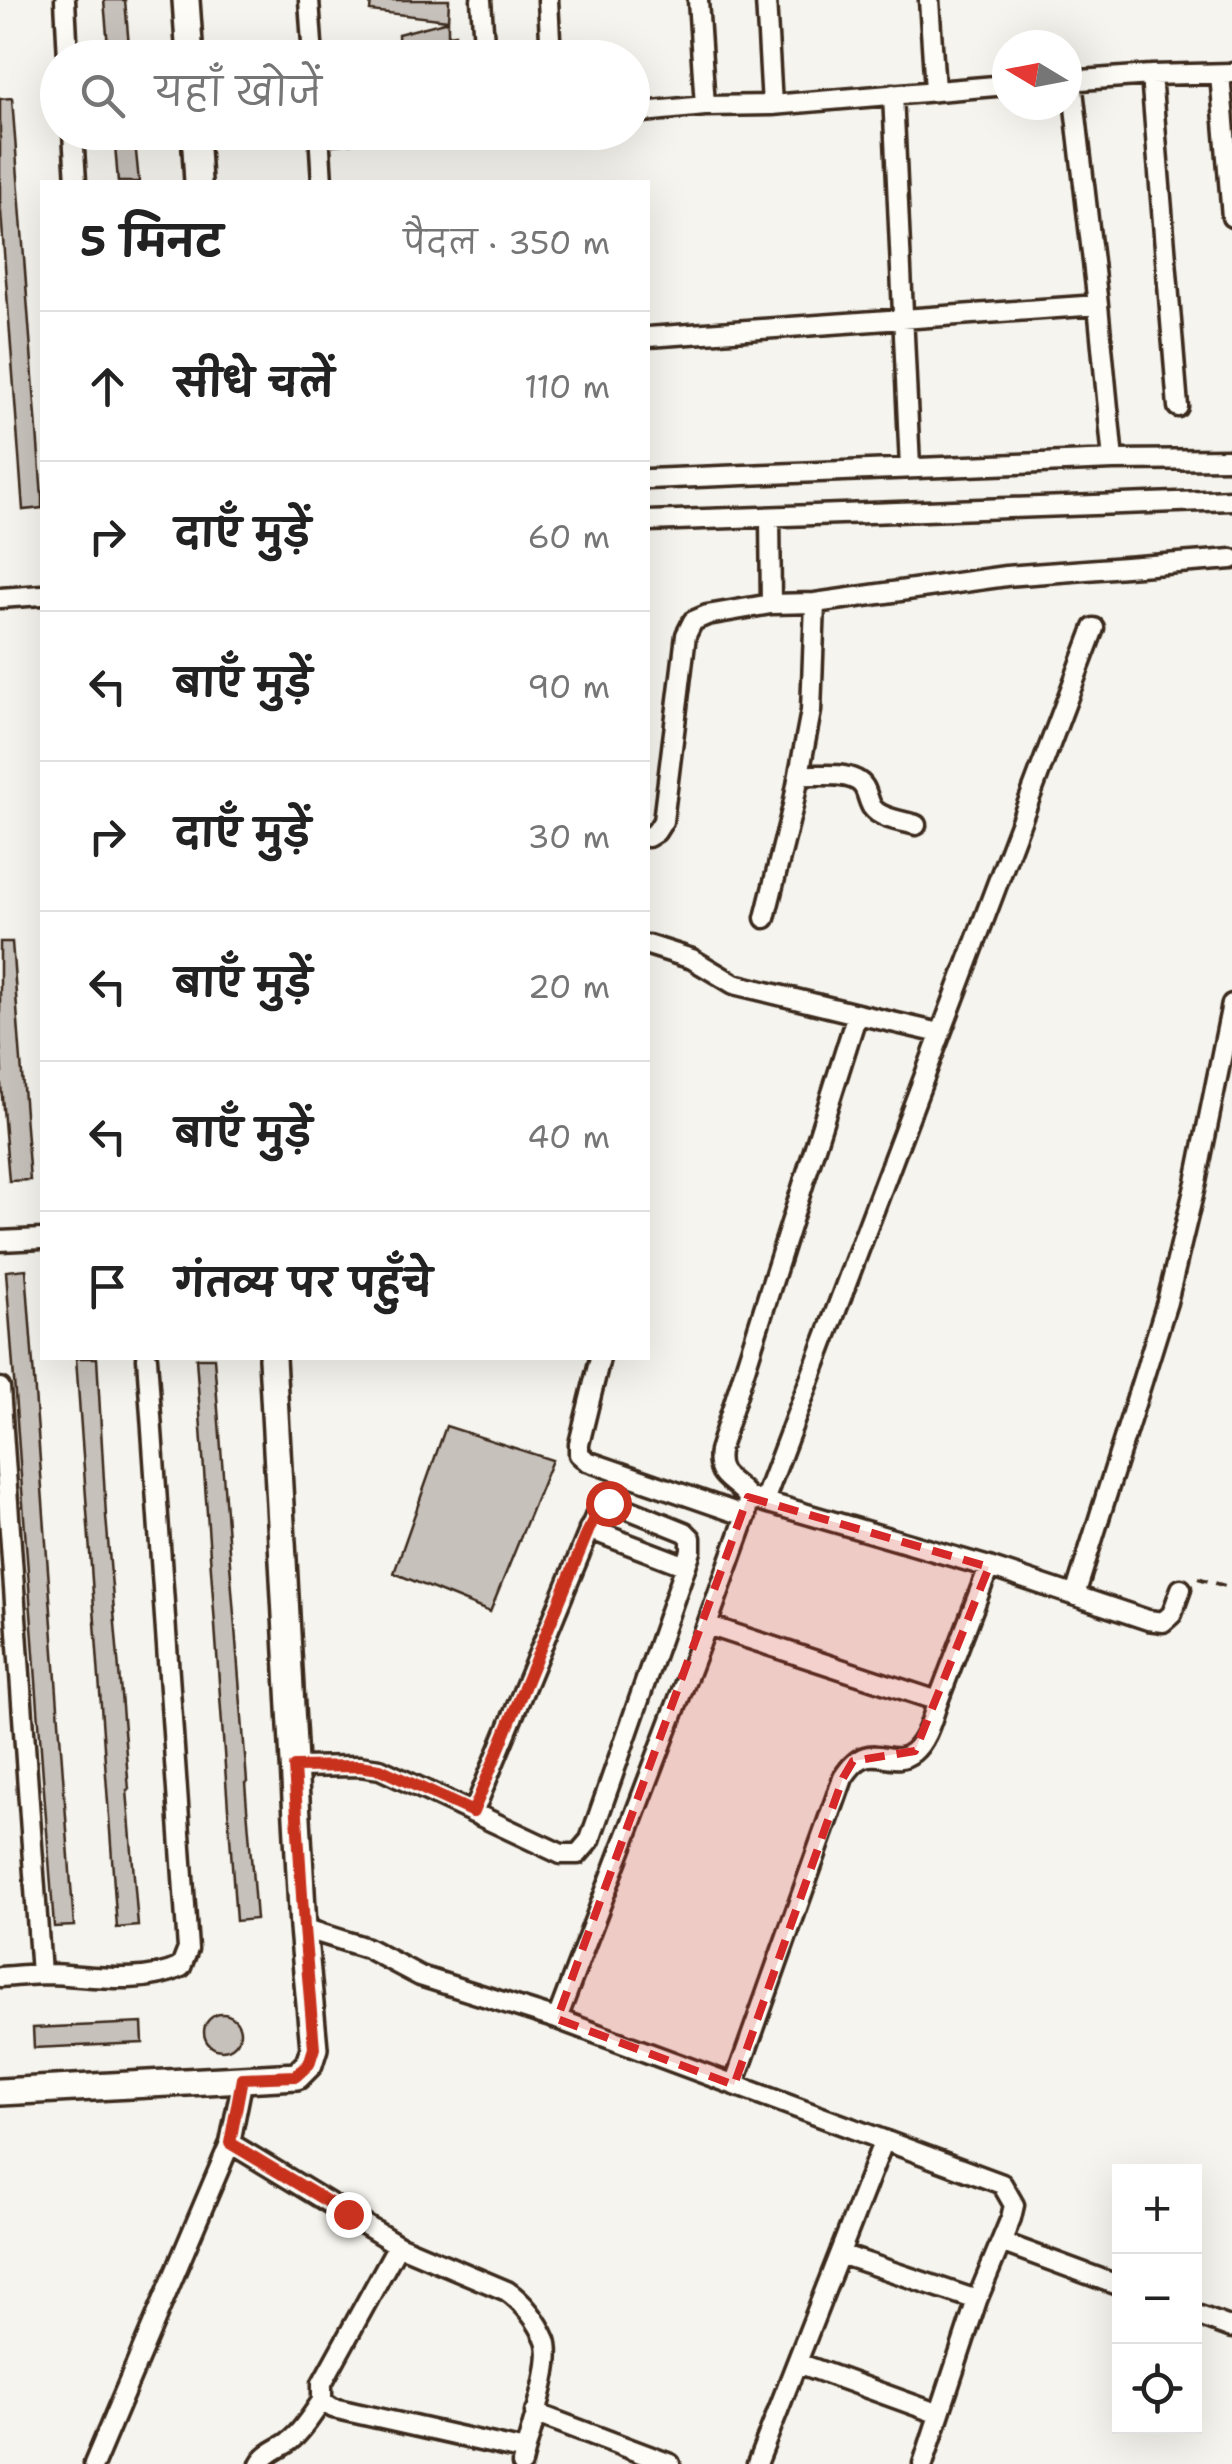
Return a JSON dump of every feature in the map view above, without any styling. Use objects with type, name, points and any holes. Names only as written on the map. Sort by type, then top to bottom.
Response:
[{"type":"street","points":[[64,0],[67,40]]},
{"type":"street","points":[[186,0],[189,40]]},
{"type":"street","points":[[309,0],[312,40]]},
{"type":"street","points":[[481,0],[484,40]]},
{"type":"street","points":[[548,0],[550,40]]},
{"type":"street","points":[[698,0],[704,106]]},
{"type":"street","points":[[766,0],[772,105]]},
{"type":"street","points":[[929,0],[935,90]]},
{"type":"street","points":[[1082,80],[1226,74],[1232,218]]},
{"type":"street","points":[[1151,75],[1178,407]]},
{"type":"street","points":[[650,111],[992,86]]},
{"type":"street","points":[[893,94],[910,468]]},
{"type":"street","points":[[1075,120],[1113,460]]},
{"type":"street","points":[[74,150],[76,180]]},
{"type":"street","points":[[196,150],[198,180]]},
{"type":"street","points":[[320,150],[322,180]]},
{"type":"street","points":[[650,336],[1098,305]]},
{"type":"street","points":[[650,479],[1113,460],[1232,459]]},
{"type":"street","points":[[650,520],[1232,500]]},
{"type":"street","points":[[770,516],[771,604]]},
{"type":"street","points":[[650,836],[663,821],[686,635],[693,621],[771,604],[815,603],[1006,576],[1232,559]]},
{"type":"street","points":[[0,598],[40,595]]},
{"type":"street","points":[[764,918],[799,775],[814,687],[815,603]]},
{"type":"street","points":[[557,2019],[1094,628]]},
{"type":"street","points":[[799,775],[858,780],[865,787],[873,809],[881,815],[916,824]]},
{"type":"street","points":[[650,946],[692,959],[734,984],[940,1033]]},
{"type":"street","points":[[1075,1595],[1167,1302],[1232,1004]]},
{"type":"street","points":[[753,1504],[740,1486],[724,1477],[717,1465],[719,1451],[857,1014]]},
{"type":"street","points":[[0,1242],[40,1239]]},
{"type":"street","points":[[0,1977],[165,1974],[180,1967],[188,1949],[147,1360]]},
{"type":"street","points":[[2,2099],[296,2076],[309,2064],[314,2048],[272,1360]]},
{"type":"street","points":[[600,1360],[579,1444],[578,1454],[587,1461],[989,1567],[1148,1620],[1163,1622],[1172,1614],[1180,1589]]},
{"type":"street","points":[[0,1388],[41,1974]]},
{"type":"street","points":[[294,1767],[380,1769],[561,1854],[578,1854],[590,1840],[686,1566],[691,1538],[684,1532],[608,1503],[599,1507],[473,1812]]},
{"type":"street","points":[[589,1529],[686,1566]]},
{"type":"street","points":[[734,2085],[843,1778],[853,1761],[868,1756],[903,1758],[915,1751],[925,1736],[989,1567]]},
{"type":"street","points":[[707,1625],[938,1701]]},
{"type":"street","points":[[304,1928],[367,1948],[420,1976],[557,2019],[1002,2184],[1014,2204],[1011,2218],[977,2300],[923,2464]]},
{"type":"street","points":[[98,2463],[230,2143],[242,2078]]},
{"type":"street","points":[[757,2464],[884,2140]]},
{"type":"street","points":[[230,2143],[398,2245],[506,2291],[522,2302],[547,2342],[548,2362],[524,2458],[332,2408],[322,2400]]},
{"type":"street","points":[[1001,2242],[1112,2283]]},
{"type":"street","points":[[260,2464],[269,2452],[296,2436],[322,2400],[322,2383],[398,2245]]},
{"type":"street","points":[[840,2254],[977,2300]]},
{"type":"street","points":[[1202,2317],[1232,2328]]},
{"type":"street","points":[[798,2363],[939,2414]]},
{"type":"street","points":[[535,2413],[670,2464]]},
{"type":"path","points":[[1180,1589],[1190,1579],[1201,1578],[1232,1588]]},
{"type":"highlighted area","points":[[748,1497],[989,1567],[915,1751],[853,1761],[843,1778],[734,2085],[557,2019]]},
{"type":"building","points":[[104,0],[125,0],[128,40],[107,40]]},
{"type":"building","points":[[371,0],[449,0],[448,20],[370,11]]},
{"type":"building","points":[[448,21],[448,35],[455,34],[455,40],[398,40],[398,34]]},
{"type":"building","points":[[12,98],[40,470],[40,508],[23,510],[0,198],[0,99]]},
{"type":"building","points":[[115,150],[136,150],[139,180],[118,180]]},
{"type":"building","points":[[0,942],[12,942],[30,1180],[9,1181],[0,1072]]},
{"type":"building","points":[[26,1269],[74,1926],[54,1927],[6,1271]]},
{"type":"building","points":[[76,1360],[97,1360],[129,1790],[138,1926],[117,1928]]},
{"type":"building","points":[[196,1360],[214,1360],[247,1782],[256,1919],[236,1921]]},
{"type":"building","points":[[446,1426],[552,1460],[490,1612],[394,1573]]},
{"type":"building","points":[[222,2014],[235,2019],[240,2032],[235,2045],[222,2050],[209,2045],[204,2032],[209,2019]]},
{"type":"building","points":[[142,2023],[143,2043],[34,2048],[33,2028]]},
{"type":"route","points":[[348,2214],[230,2143],[242,2078],[296,2076],[309,2064],[314,2048],[294,1767],[380,1769],[473,1812],[589,1529],[599,1507],[608,1503]]}]
